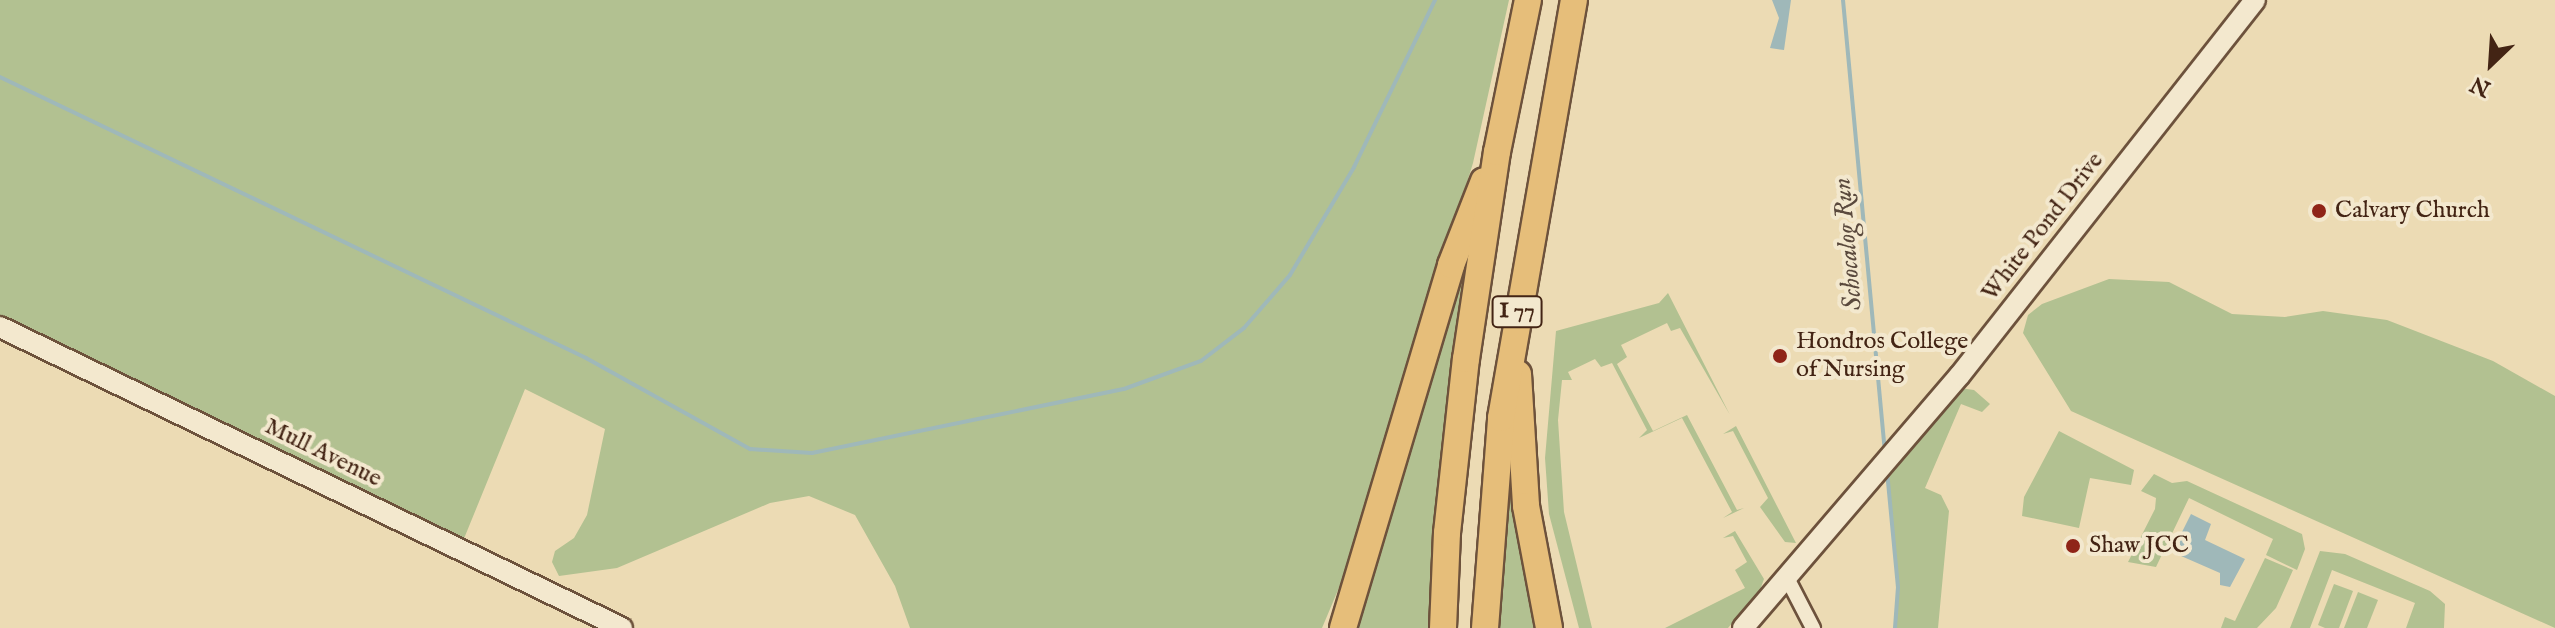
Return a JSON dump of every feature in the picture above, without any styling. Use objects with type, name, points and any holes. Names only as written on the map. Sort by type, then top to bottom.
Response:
[{"type":"highway","name":"I 77","points":[[1443,628],[1447,533],[1464,375],[1497,152],[1528,0]]},
{"type":"highway","name":"I 77","points":[[1485,628],[1496,468],[1515,327],[1574,0]]},
{"type":"highway","points":[[1343,628],[1451,265],[1497,152]]},
{"type":"highway","points":[[1515,327],[1526,506],[1549,628]]},
{"type":"highway","points":[[1332,628],[1352,594]]},
{"type":"street","name":"White Pond Drive","points":[[1743,628],[2031,284],[2255,0]]},
{"type":"street","name":"Mull Avenue","points":[[0,327],[622,628]]},
{"type":"street","points":[[1786,576],[1813,628]]},
{"type":"green space","points":[[0,0],[1509,0],[1473,163],[1349,564],[1322,628],[910,628],[895,586],[855,515],[809,496],[770,503],[617,568],[559,576],[552,562],[555,551],[574,538],[587,515],[605,429],[525,389],[463,541],[0,320]]},
{"type":"green space","points":[[1467,262],[1437,496],[1429,628],[1352,628],[1459,270]]},
{"type":"green space","points":[[2109,279],[2169,282],[2232,314],[2285,317],[2323,311],[2387,320],[2493,361],[2555,396],[2555,628],[2071,411],[2023,333],[2028,315],[2042,304]]},
{"type":"green space","points":[[1668,293],[1730,415],[1680,328],[1671,331],[1667,323],[1621,345],[1627,357],[1617,364],[1653,431],[1687,415],[1737,510],[1744,508],[1723,518],[1732,512],[1682,418],[1639,438],[1647,430],[1612,363],[1601,367],[1595,359],[1568,372],[1572,380],[1562,380],[1558,420],[1564,512],[1592,628],[1579,628],[1549,514],[1545,458],[1556,331],[1659,303]]},
{"type":"green space","points":[[1960,388],[1974,390],[1990,404],[1982,412],[1961,404],[1925,488],[1941,495],[1949,511],[1938,628],[1895,628],[1898,587],[1887,475]]},
{"type":"green space","points":[[1512,422],[1541,628],[1497,628]]},
{"type":"green space","points":[[1736,426],[1796,543],[1785,542],[1760,507],[1768,498],[1733,431],[1723,434]]},
{"type":"green space","points":[[2059,431],[2134,470],[2131,485],[2090,478],[2079,528],[2022,516],[2024,497]]},
{"type":"green space","points":[[2154,474],[2172,483],[2187,481],[2302,534],[2305,549],[2297,570],[2266,555],[2273,539],[2189,498],[2156,567],[2128,562],[2155,509],[2156,498],[2141,491]]},
{"type":"green space","points":[[1735,531],[1764,579],[1760,590],[1728,628],[1665,628],[1745,588],[1735,570],[1747,562],[1733,536],[1723,538]]},
{"type":"green space","points":[[2320,551],[2345,554],[2430,591],[2445,604],[2444,628],[2406,628],[2415,603],[2332,570],[2310,628],[2290,628]]},
{"type":"green space","points":[[2265,558],[2293,570],[2276,608],[2257,628],[2221,628],[2225,617],[2235,621]]},
{"type":"green space","points":[[2334,584],[2353,591],[2339,628],[2325,628],[2318,625]]},
{"type":"green space","points":[[2358,592],[2378,600],[2367,628],[2344,628]]},
{"type":"water","points":[[1772,0],[1791,0],[1784,50],[1770,48],[1779,18]]},
{"type":"water","points":[[2191,514],[2211,524],[2205,540],[2245,559],[2230,587],[2220,585],[2220,573],[2172,552]]},
{"type":"waterway","points":[[0,77],[586,358],[750,449],[812,453],[1124,389],[1201,361],[1244,328],[1290,275],[1354,167],[1435,0]]},
{"type":"waterway","name":"Schocalog Run","points":[[1843,0],[1885,450]]},
{"type":"waterway","name":"Schocalog Run","points":[[1887,471],[1898,587],[1895,628]]},
{"type":"place","name":"Calvary Church","points":[[2319,211]]},
{"type":"place","name":"Hondros College of Nursing","points":[[1780,356]]},
{"type":"place","name":"Shaw JCC","points":[[2073,546]]}]
